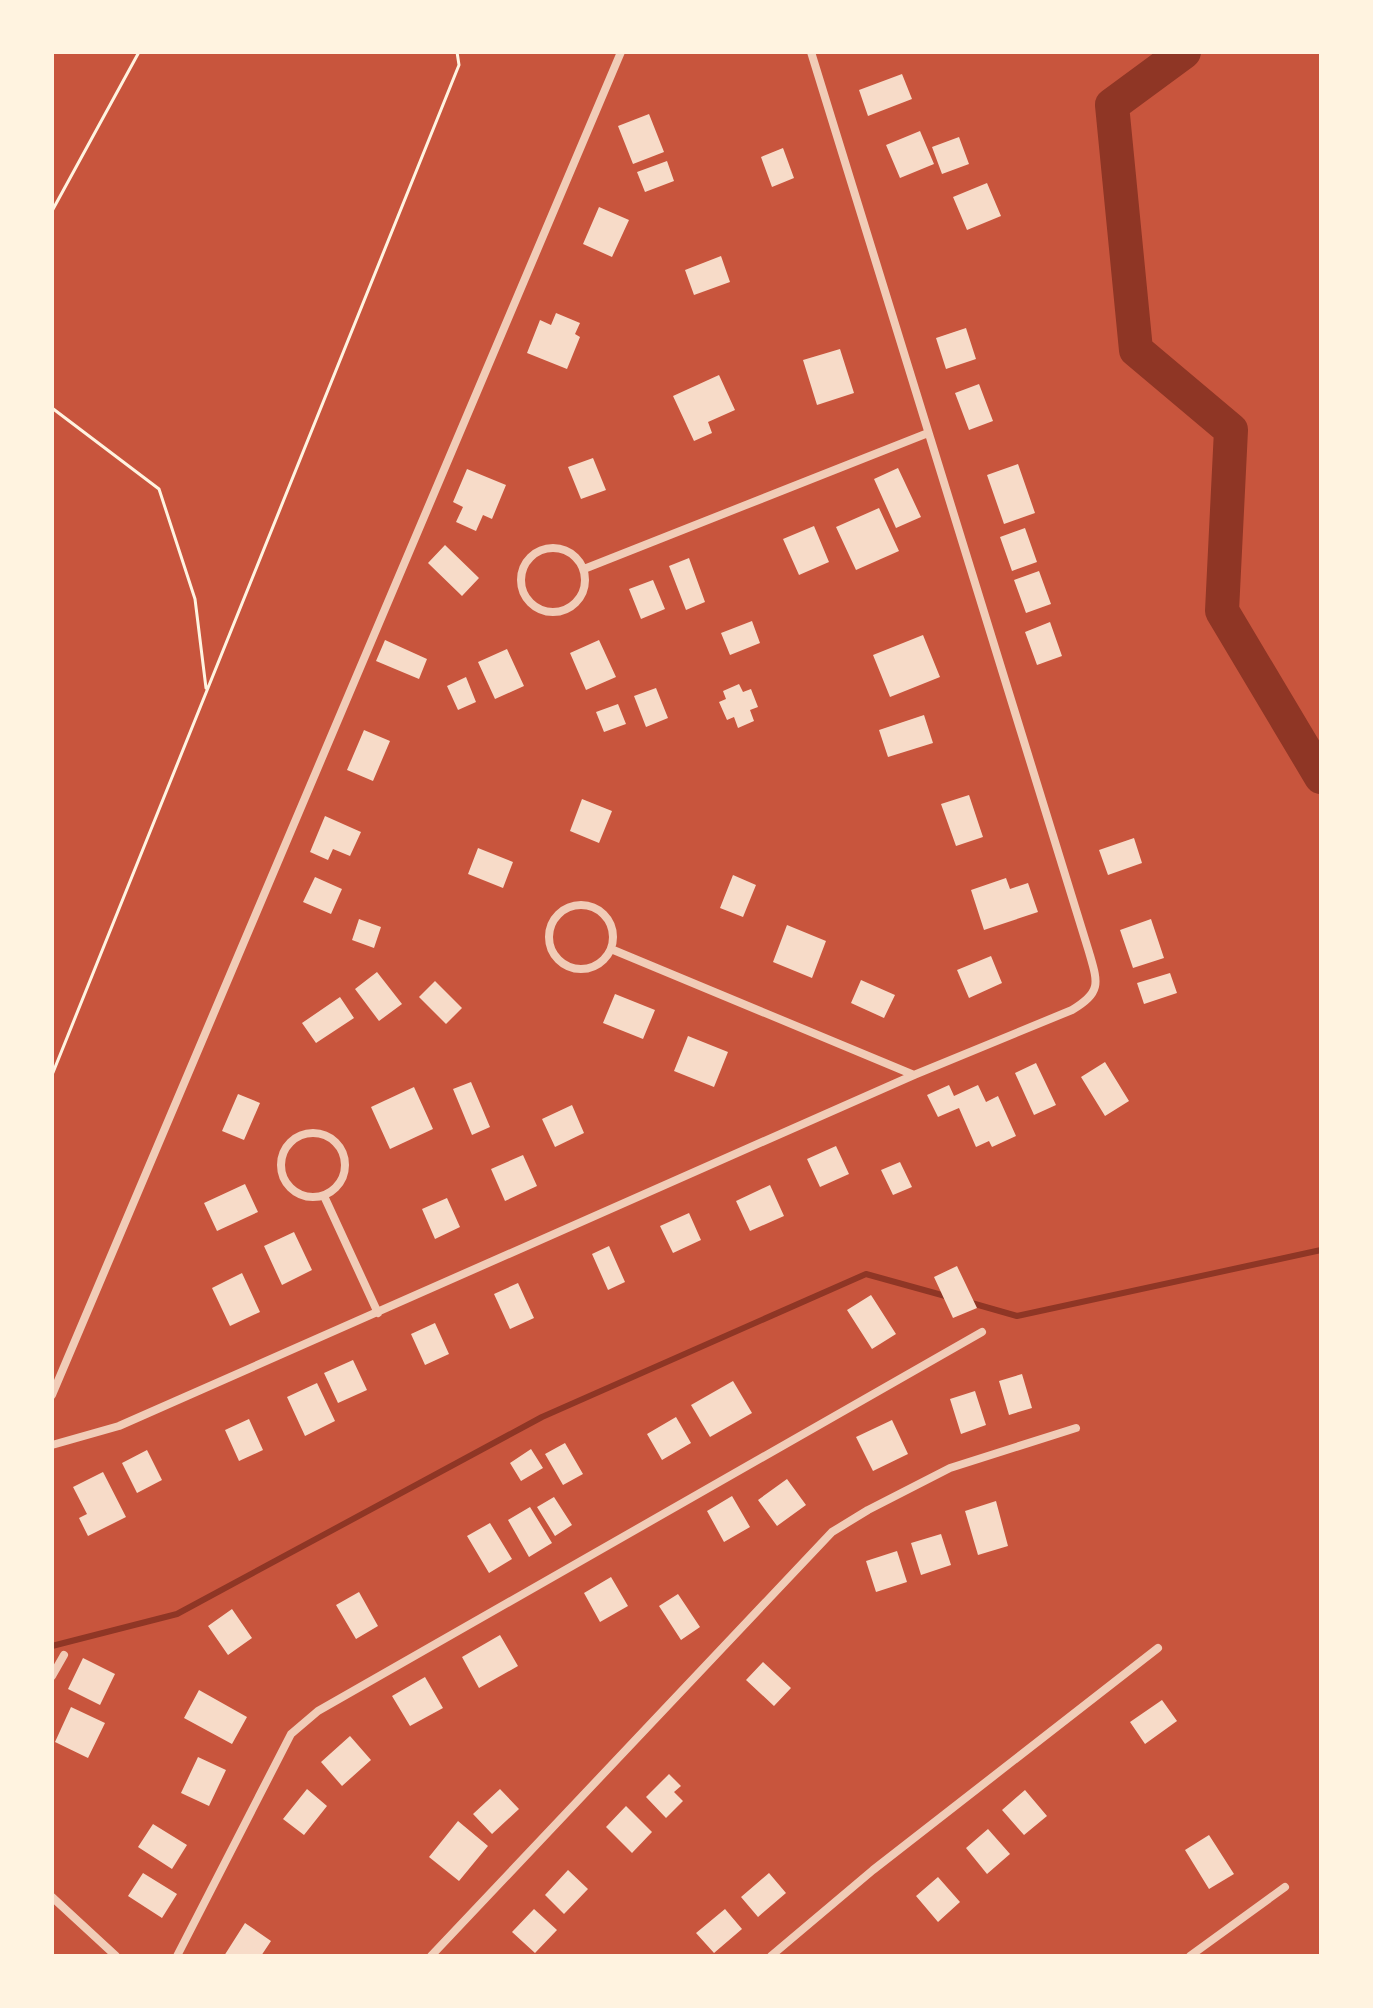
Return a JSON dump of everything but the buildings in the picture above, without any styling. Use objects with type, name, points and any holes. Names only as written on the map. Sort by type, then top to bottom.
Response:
[{"type":"street","points":[[52,1395],[621,52]]},
{"type":"street","points":[[52,1445],[119,1426],[914,1075],[1072,1010],[1089,1000],[1096,988],[1096,974],[811,52]]},
{"type":"street","points":[[584,569],[928,433]]},
{"type":"street","points":[[542,549],[567,551],[584,569],[582,594],[563,611],[539,609],[522,590],[523,566],[528,558],[542,549]]},
{"type":"street","points":[[592,906],[611,923],[611,949],[593,967],[569,967],[551,951],[550,927],[566,907],[592,906]]},
{"type":"street","points":[[611,949],[914,1075]]},
{"type":"street","points":[[303,1134],[328,1136],[344,1155],[343,1180],[324,1196],[299,1195],[282,1176],[284,1151],[303,1134]]},
{"type":"street","points":[[324,1196],[378,1313]]},
{"type":"street","points":[[177,1956],[291,1734],[318,1711],[982,1332]]},
{"type":"street","points":[[431,1956],[832,1532],[950,1468],[1076,1428]]},
{"type":"street","points":[[771,1956],[873,1870],[1158,1648]]},
{"type":"street","points":[[52,1676],[64,1655]]},
{"type":"street","points":[[1190,1956],[1285,1887]]},
{"type":"street","points":[[52,1897],[116,1956]]},
{"type":"path","points":[[52,211],[139,52]]},
{"type":"path","points":[[52,1075],[459,65],[457,52]]},
{"type":"path","points":[[52,408],[159,489],[195,599],[206,692]]},
{"type":"waterway","points":[[1184,52],[1112,105],[1136,350],[1231,430],[1222,611],[1321,777]]},
{"type":"waterway","points":[[968,1302],[1017,1316],[1321,1250]]},
{"type":"waterway","points":[[52,1646],[177,1614],[542,1417],[866,1274],[949,1297]]}]
